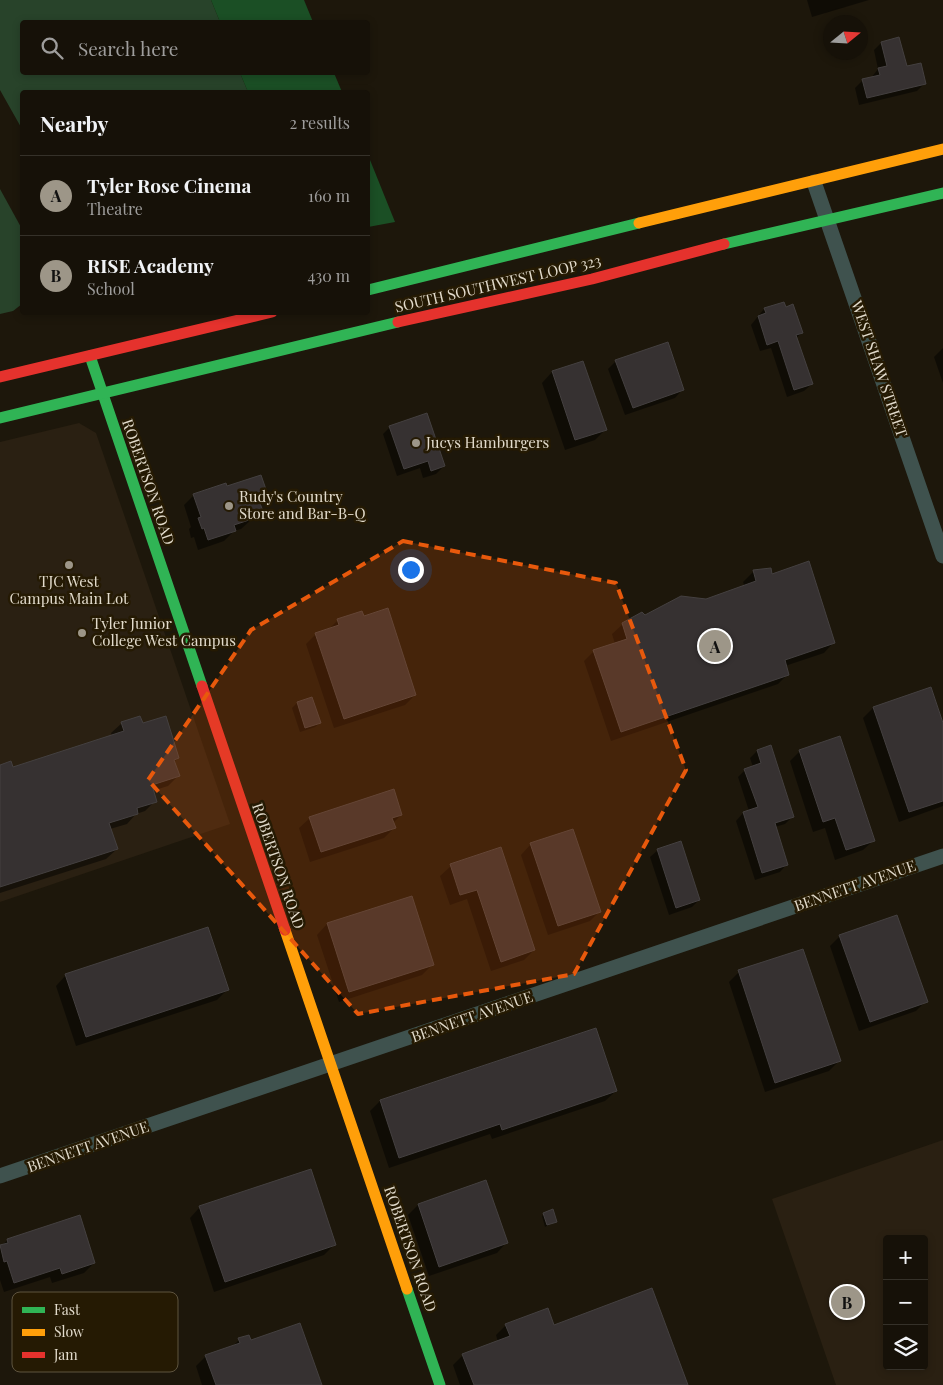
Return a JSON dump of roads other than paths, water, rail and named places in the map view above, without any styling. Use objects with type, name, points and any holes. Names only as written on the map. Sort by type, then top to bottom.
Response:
[{"type":"main road","name":"SOUTH SOUTHWEST LOOP 323","points":[[370,290],[943,150]]},
{"type":"main road","name":"SOUTH SOUTHWEST LOOP 323","points":[[0,418],[450,309],[592,279],[827,219],[943,193]]},
{"type":"main road","points":[[0,377],[260,315]]},
{"type":"main road","name":"ROBERTSON ROAD","points":[[90,356],[440,1385]]},
{"type":"street","name":"WEST SHAW STREET","points":[[814,182],[943,555]]},
{"type":"street","name":"BENNETT AVENUE","points":[[0,1176],[943,856]]},
{"type":"place","name":"Jucys Hamburgers","points":[[416,443]]},
{"type":"place","name":"Rudy's Country Store and Bar-B-Q","points":[[229,506]]},
{"type":"place","name":"TJC West Campus Main Lot","points":[[69,565]]},
{"type":"place","name":"Tyler Junior College West Campus","points":[[82,633]]},
{"type":"place","name":"Tyler Rose Cinema","points":[[715,646]]},
{"type":"place","name":"RISE Academy","points":[[847,1302]]}]
